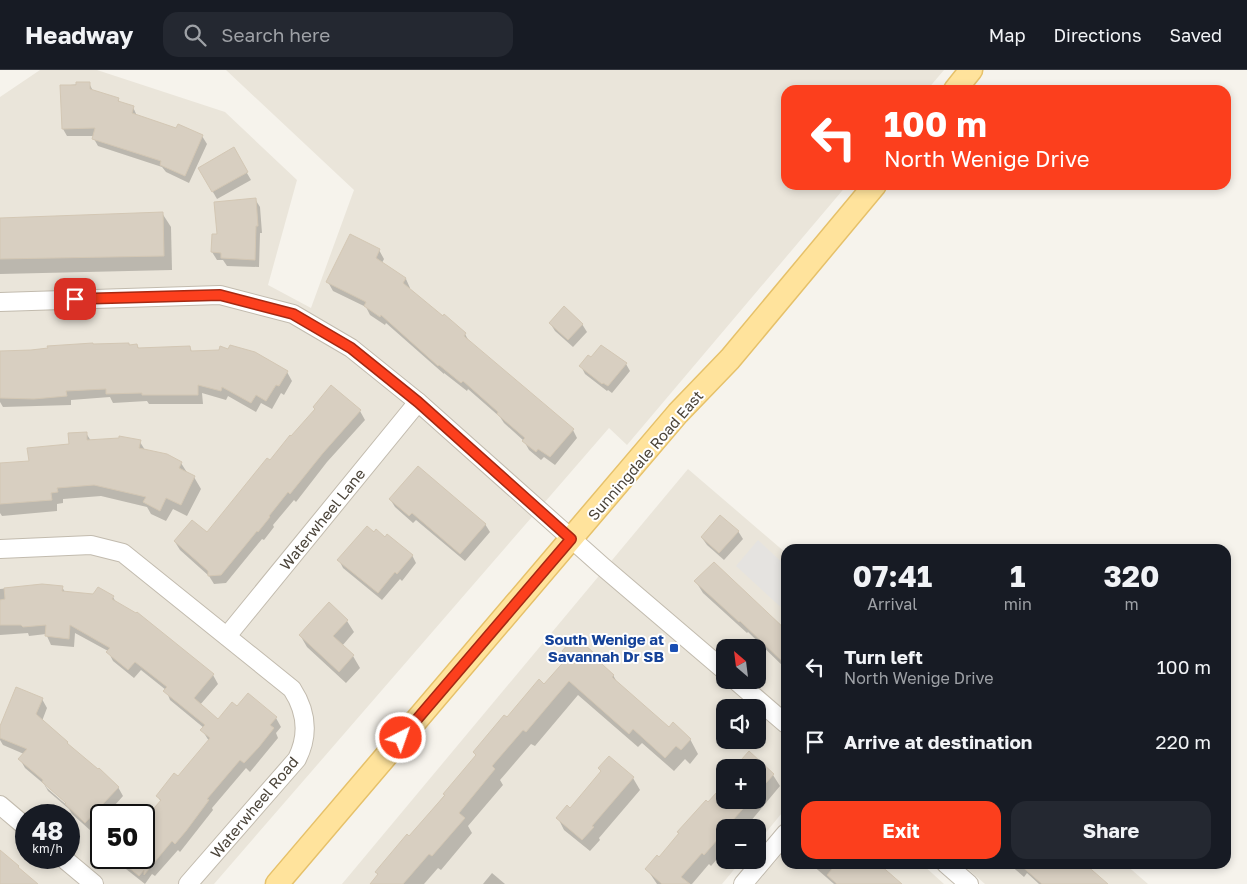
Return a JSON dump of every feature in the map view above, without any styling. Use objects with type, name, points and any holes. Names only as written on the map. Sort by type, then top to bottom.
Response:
[{"type":"main road","points":[[959,85],[971,70]]},
{"type":"main road","name":"Sunningdale Road East","points":[[277,884],[678,414],[730,359],[871,190]]},
{"type":"street","points":[[0,302],[220,295],[293,314],[351,348],[418,402],[571,539],[716,664]]},
{"type":"street","name":"Waterwheel Lane","points":[[227,636],[418,402]]},
{"type":"street","name":"Waterwheel Road","points":[[0,549],[91,545],[123,553],[292,690],[301,705],[304,714],[305,732],[301,750],[291,766],[188,884]]},
{"type":"street","points":[[745,689],[781,720]]},
{"type":"street","points":[[0,805],[15,818]]},
{"type":"street","points":[[743,884],[781,839]]},
{"type":"street","points":[[76,869],[94,884]]},
{"type":"street","points":[[952,869],[969,884]]},
{"type":"shaded area","points":[[40,70],[97,70],[225,112],[297,180],[268,285],[311,308],[354,190],[226,70],[944,70],[931,85],[781,85],[781,190],[843,190],[627,445],[609,428],[214,884],[0,884],[0,97]]},
{"type":"shaded area","points":[[688,469],[781,549],[781,814],[766,832],[766,819],[716,819],[716,869],[734,869],[722,884],[342,884]]},
{"type":"shaded area","points":[[758,540],[781,561],[781,607],[736,566]]},
{"type":"shaded area","points":[[781,855],[781,869],[928,869],[944,884],[756,884]]},
{"type":"shaded area","points":[[968,869],[1131,869],[1148,884],[985,884]]},
{"type":"building","points":[[76,82],[90,82],[90,89],[119,98],[118,101],[134,106],[132,113],[176,128],[178,124],[203,135],[185,176],[160,165],[161,161],[92,139],[95,128],[62,129],[60,85],[76,85]]},
{"type":"building","points":[[234,147],[248,172],[212,192],[198,168]]},
{"type":"building","points":[[256,198],[258,226],[256,226],[255,260],[221,258],[221,253],[211,252],[212,234],[217,234],[214,202]]},
{"type":"building","points":[[163,212],[164,256],[0,259],[0,218]]},
{"type":"building","points":[[350,234],[380,249],[376,258],[406,278],[403,283],[443,316],[444,314],[466,333],[464,336],[574,429],[550,457],[538,449],[536,452],[522,441],[525,438],[497,414],[498,412],[463,381],[461,383],[438,366],[381,315],[380,317],[364,306],[366,302],[326,282]]},
{"type":"building","points":[[564,306],[583,324],[568,340],[549,323]]},
{"type":"building","points":[[129,343],[129,345],[137,344],[138,348],[190,346],[191,351],[219,350],[220,346],[228,349],[230,345],[255,352],[288,371],[279,386],[276,385],[266,401],[256,395],[251,403],[222,387],[221,391],[198,385],[198,395],[106,394],[106,389],[66,391],[67,396],[34,399],[0,398],[0,351],[31,350],[48,348],[47,346]]},
{"type":"building","points":[[601,345],[627,363],[608,386],[602,384],[579,366],[588,355],[591,357]]},
{"type":"building","points":[[331,385],[361,410],[290,494],[288,492],[258,532],[221,575],[208,576],[208,571],[174,541],[192,520],[207,532],[267,458],[270,460],[290,435],[315,409],[313,407]]},
{"type":"building","points":[[87,432],[87,440],[119,438],[119,436],[141,440],[139,448],[167,454],[182,462],[179,468],[195,476],[181,505],[166,498],[160,511],[143,502],[146,497],[94,485],[57,488],[58,492],[51,493],[52,500],[0,504],[0,463],[29,461],[27,448],[69,444],[68,433]]},
{"type":"building","points":[[418,466],[486,524],[460,554],[412,513],[409,516],[389,499]]},
{"type":"building","points":[[720,515],[739,531],[719,553],[701,537]]},
{"type":"building","points":[[367,526],[374,532],[376,529],[385,537],[387,534],[413,555],[397,574],[395,572],[378,593],[337,560]]},
{"type":"building","points":[[714,562],[781,625],[781,660],[766,646],[766,639],[759,639],[694,581]]},
{"type":"building","points":[[42,584],[63,586],[62,591],[93,594],[98,587],[114,596],[112,599],[137,612],[214,674],[194,698],[218,719],[232,702],[237,706],[248,693],[277,717],[270,725],[274,728],[259,747],[244,763],[240,760],[207,799],[209,800],[186,831],[175,844],[172,841],[155,862],[155,807],[161,800],[156,796],[174,773],[178,776],[210,738],[200,730],[205,725],[163,691],[167,687],[135,662],[128,670],[106,652],[110,648],[70,625],[69,639],[45,636],[46,625],[23,627],[21,625],[0,625],[0,600],[5,599],[4,588]]},
{"type":"building","points":[[329,602],[348,620],[333,636],[354,655],[339,672],[299,635]]},
{"type":"building","points":[[575,636],[614,675],[612,677],[669,727],[673,722],[691,739],[681,750],[676,746],[665,758],[633,729],[629,734],[569,681],[526,732],[523,730],[492,766],[495,769],[459,813],[465,818],[432,856],[429,854],[403,884],[370,884],[378,874],[375,872],[407,834],[409,836],[445,795],[443,794],[476,755],[473,752],[504,715],[507,717],[539,679],[544,684],[568,657],[562,651]]},
{"type":"building","points":[[16,687],[43,698],[36,714],[119,787],[103,804],[90,804],[90,818],[85,823],[80,818],[80,804],[65,804],[42,782],[43,780],[18,759],[27,749],[0,738],[0,726]]},
{"type":"building","points":[[749,751],[758,759],[742,759]]},
{"type":"building","points":[[609,756],[634,777],[582,840],[556,818],[567,805],[570,808],[601,771],[598,768]]},
{"type":"building","points":[[766,767],[774,774],[766,783]]},
{"type":"building","points":[[716,793],[716,809],[743,809],[734,819],[716,819],[716,841],[704,855],[702,853],[681,877],[690,884],[662,884],[645,869],[657,855],[659,857],[679,833],[677,832],[706,800],[708,802]]},
{"type":"building","points":[[0,850],[15,863],[15,869],[20,869],[38,884],[0,884]]},
{"type":"building","points":[[130,869],[149,869],[144,875],[144,870],[139,876]]},
{"type":"building","points":[[832,869],[885,869],[902,884],[837,884],[827,875]]},
{"type":"building","points":[[1025,869],[1091,869],[1108,884],[1042,884]]},
{"type":"place","name":"South Wenige at Savannah Dr SB","points":[[674,648]]},
{"type":"route","points":[[75,299],[220,295],[293,314],[351,348],[418,402],[571,539],[401,738]]}]
